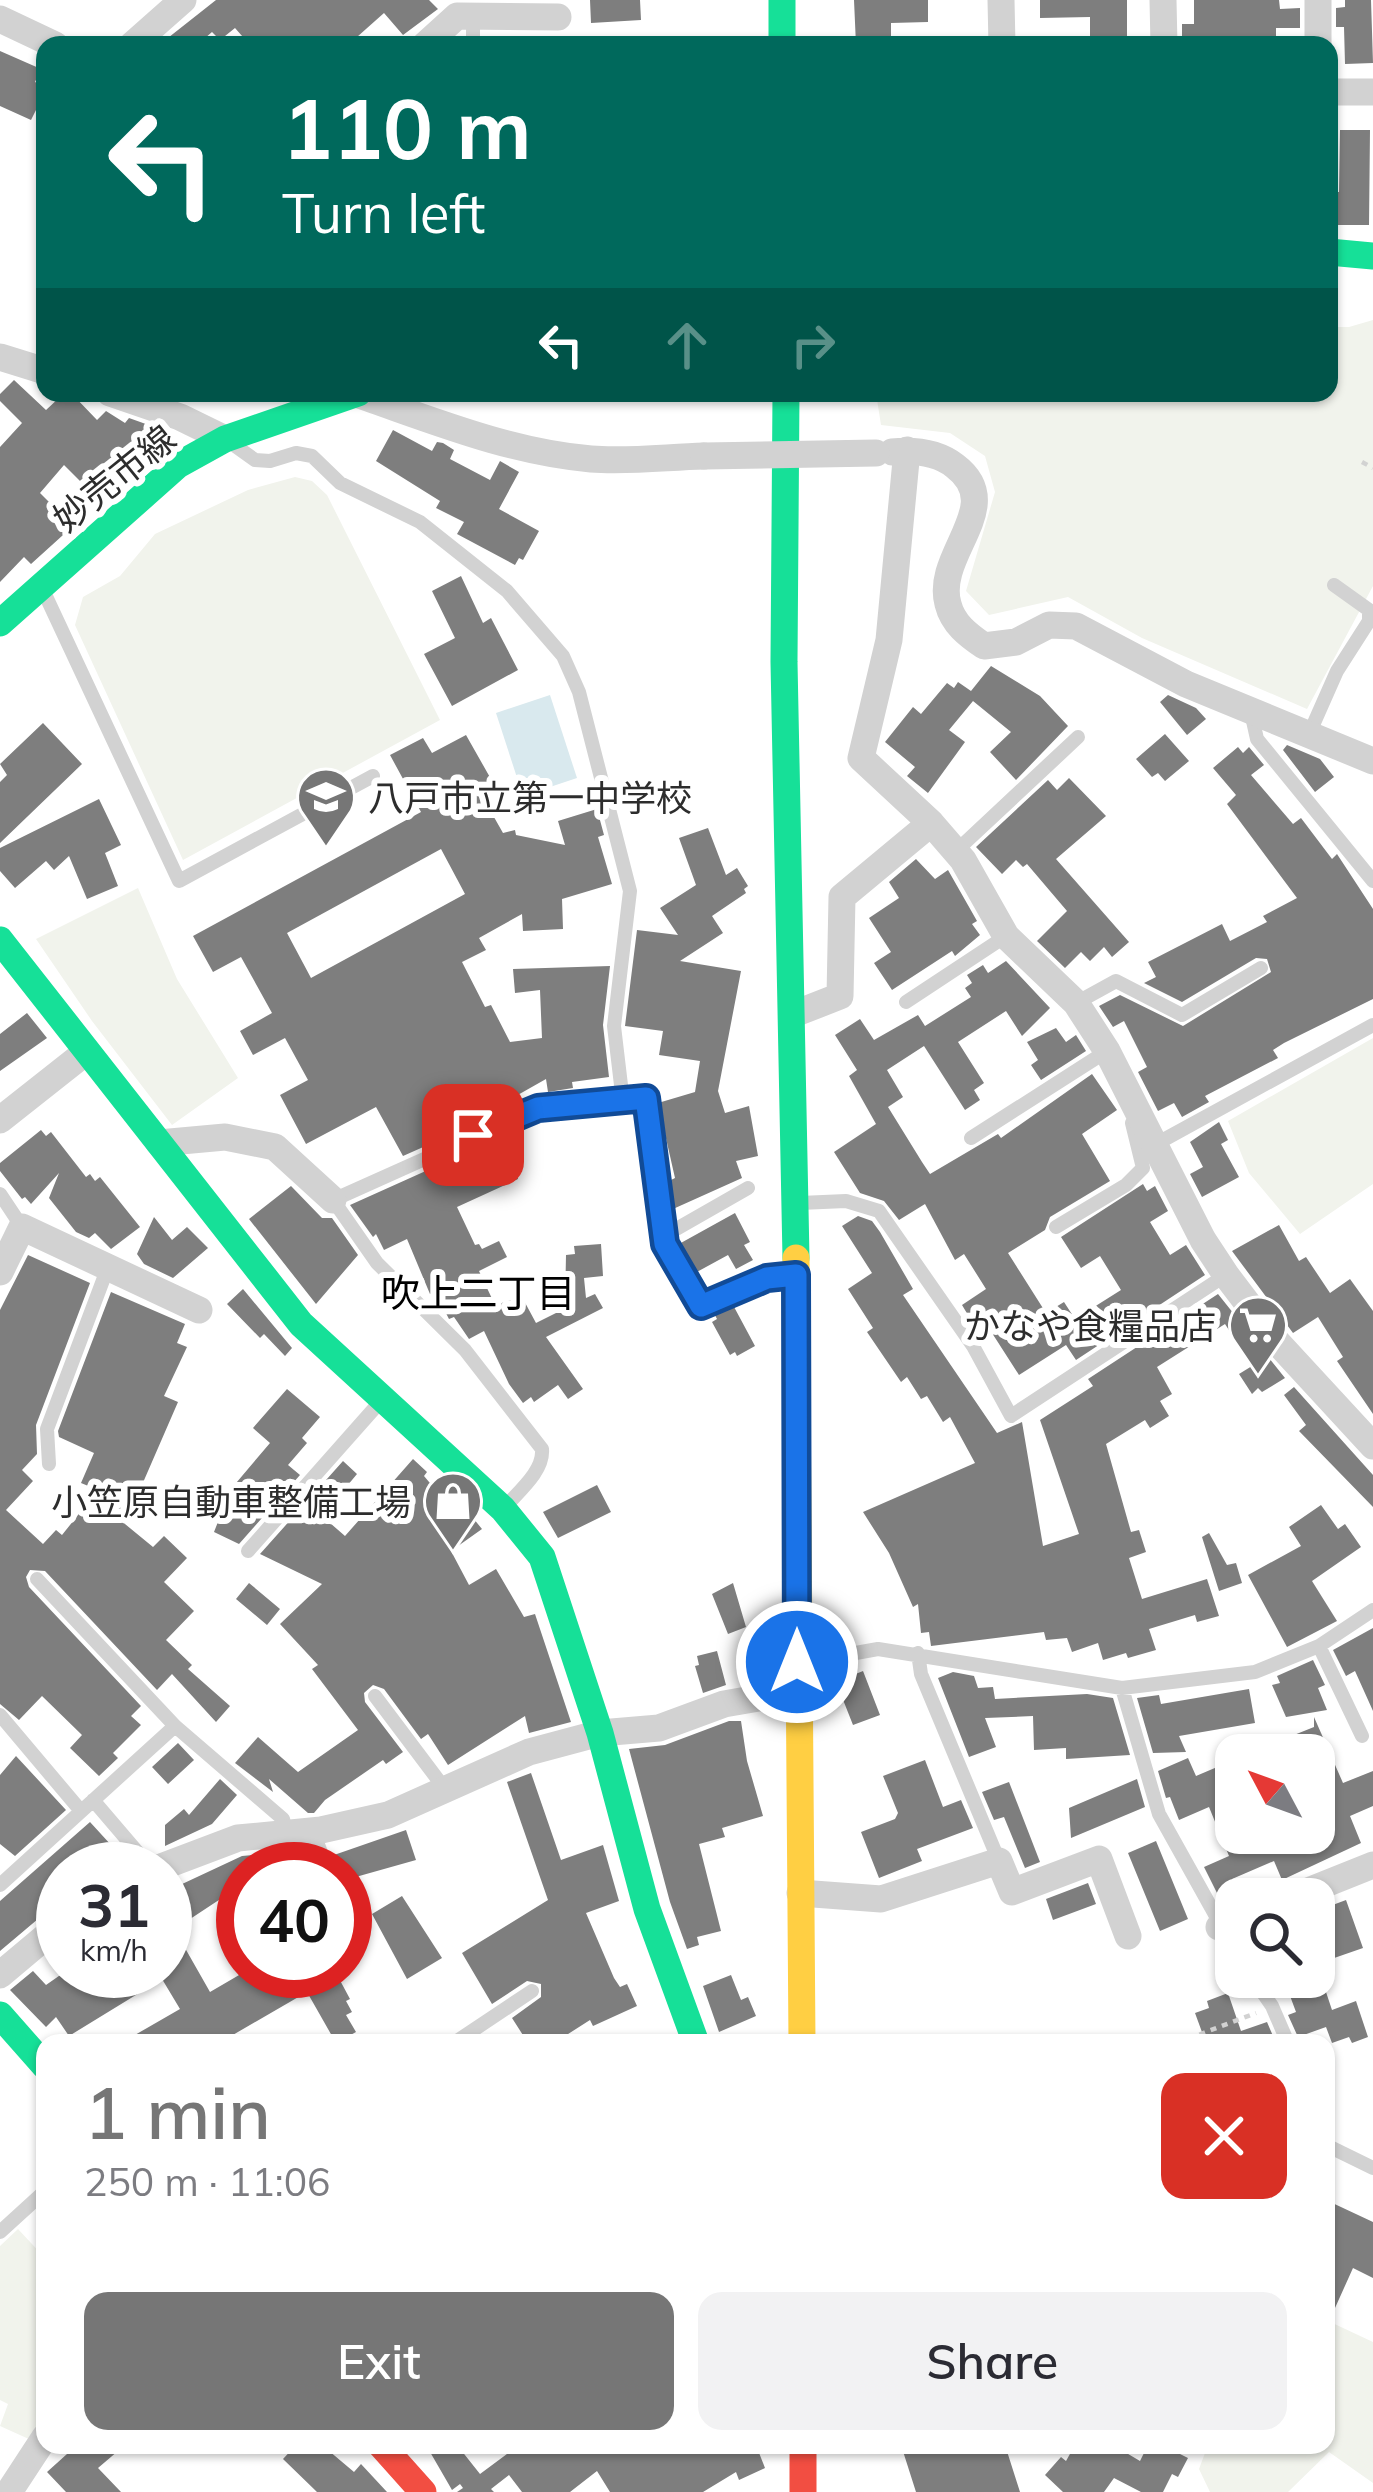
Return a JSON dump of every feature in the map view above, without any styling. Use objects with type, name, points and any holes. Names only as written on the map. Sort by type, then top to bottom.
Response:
[{"type":"street","points":[[142,36],[183,0]]},
{"type":"street","points":[[782,0],[782,36]]},
{"type":"street","points":[[1001,0],[1002,36]]},
{"type":"street","points":[[1163,0],[1164,36]]},
{"type":"street","points":[[1318,0],[1318,36]]},
{"type":"street","points":[[434,36],[460,11],[558,21]]},
{"type":"street","points":[[0,19],[36,36]]},
{"type":"street","points":[[1338,92],[1373,92]]},
{"type":"street","points":[[1338,253],[1373,256]]},
{"type":"street","points":[[2,362],[36,369]]},
{"type":"street","points":[[137,402],[180,416],[225,439]]},
{"type":"street","name":"妙売市線","points":[[0,623],[178,465],[225,439],[324,402]]},
{"type":"street","points":[[371,402],[476,436],[593,459],[907,451],[944,457],[965,473],[976,491],[975,512],[949,572],[947,602],[962,631],[984,646],[1016,641],[1049,625],[1076,626],[1186,684],[1373,760]]},
{"type":"street","points":[[785,402],[784,662],[794,1014],[802,2034]]},
{"type":"street","points":[[907,451],[889,640],[861,758],[932,823],[1006,936],[1076,1003],[1107,1051],[1203,1240],[1226,1275],[1277,1342],[1373,1446]]},
{"type":"street","points":[[794,1014],[840,996],[842,897],[932,823]]},
{"type":"street","points":[[0,940],[301,1324],[530,1538],[554,1584],[647,1909],[693,2034]]},
{"type":"street","points":[[0,1120],[86,1052]]},
{"type":"street","points":[[159,1143],[225,1137],[275,1147],[333,1200]]},
{"type":"street","points":[[0,1272],[22,1227],[199,1310]]},
{"type":"street","points":[[192,1855],[238,1838],[388,1815],[529,1752],[600,1733],[659,1728],[724,1704],[798,1691]]},
{"type":"street","points":[[800,1893],[880,1899],[999,1861],[1012,1892],[1099,1858],[1128,1936]]},
{"type":"street","points":[[1335,1880],[1373,1865]]},
{"type":"street","points":[[0,1975],[36,1945]]},
{"type":"street","points":[[0,2015],[36,2056]]},
{"type":"street","points":[[9,2492],[36,2451]]},
{"type":"street","points":[[390,2454],[423,2492]]},
{"type":"street","points":[[802,2492],[803,2454]]},
{"type":"lane","points":[[225,439],[255,460],[296,453],[312,456],[340,483],[420,522],[507,591],[563,656],[579,692],[630,891],[614,1026],[623,1102]]},
{"type":"lane","points":[[41,585],[179,881],[373,776]]},
{"type":"lane","points":[[1310,733],[1337,671],[1369,621],[1369,610],[1334,585]]},
{"type":"lane","points":[[1250,707],[1257,739],[1373,881]]},
{"type":"lane","points":[[955,852],[1078,737]]},
{"type":"lane","points":[[906,1002],[1006,936]]},
{"type":"lane","points":[[1076,1003],[1116,981],[1183,1015],[1261,968]]},
{"type":"lane","points":[[1156,1144],[1373,1025]]},
{"type":"lane","points":[[971,1138],[1107,1051]]},
{"type":"lane","points":[[503,1509],[535,1472],[543,1459],[542,1449],[465,1350],[377,1263],[333,1200],[538,1108],[646,1098],[664,1236],[701,1306],[767,1278],[796,1275]]},
{"type":"lane","points":[[1057,1226],[1126,1185],[1143,1168],[1131,1124],[1142,1117]]},
{"type":"lane","points":[[664,1236],[748,1188]]},
{"type":"lane","points":[[0,1194],[22,1227]]},
{"type":"lane","points":[[795,1203],[846,1202],[879,1211],[973,1346],[1011,1416],[1226,1275]]},
{"type":"lane","points":[[50,1464],[47,1429],[108,1267]]},
{"type":"lane","points":[[248,1551],[382,1400]]},
{"type":"lane","points":[[37,1579],[176,1726],[307,1842]]},
{"type":"lane","points":[[798,1691],[839,1656],[878,1649],[1122,1688],[1255,1672],[1319,1646],[1373,1610]]},
{"type":"lane","points":[[1319,1646],[1362,1736]]},
{"type":"lane","points":[[919,1653],[920,1674],[999,1861]]},
{"type":"lane","points":[[1122,1688],[1159,1814],[1215,1904]]},
{"type":"lane","points":[[375,1696],[445,1790]]},
{"type":"lane","points":[[0,1715],[125,1842]]},
{"type":"lane","points":[[0,1885],[176,1726]]},
{"type":"lane","points":[[468,2034],[532,1991]]},
{"type":"lane","points":[[1266,1998],[1284,2034]]},
{"type":"lane","points":[[1335,2149],[1373,2168]]},
{"type":"lane","points":[[0,2232],[36,2199]]},
{"type":"path","points":[[1362,462],[1373,468]]},
{"type":"path","points":[[1200,2034],[1272,2006]]},
{"type":"shaded area","points":[[1373,320],[1373,586],[1307,709],[1142,638],[1068,597],[989,615],[966,591],[995,492],[985,456],[950,433],[881,425],[877,402],[1338,402],[1338,327]]},
{"type":"shaded area","points":[[295,477],[312,481],[327,495],[440,720],[183,860],[75,625],[83,597],[120,576],[155,534],[248,490]]},
{"type":"shaded area","points":[[550,695],[577,778],[523,796],[496,713]]},
{"type":"shaded area","points":[[138,888],[177,979],[238,1078],[172,1125],[36,939]]},
{"type":"shaded area","points":[[1373,1038],[1373,1184],[1300,1234],[1249,1173],[1228,1121]]},
{"type":"shaded area","points":[[18,2229],[36,2248],[36,2435],[31,2440],[0,2426],[8,2404],[0,2400],[0,2246]]},
{"type":"shaded area","points":[[1335,2324],[1373,2342],[1373,2483],[1332,2454]]},
{"type":"shaded area","points":[[1205,2454],[1327,2454],[1288,2492],[1210,2492],[1199,2469]]},
{"type":"building","points":[[216,0],[429,0],[438,9],[403,35],[384,13],[358,36],[242,36],[235,28],[225,36],[212,32],[170,36]]},
{"type":"building","points":[[590,0],[640,0],[641,20],[591,23]]},
{"type":"building","points":[[854,0],[928,0],[928,22],[891,23],[891,36],[856,36]]},
{"type":"building","points":[[1040,0],[1127,0],[1127,36],[1090,36],[1090,17],[1040,18]]},
{"type":"building","points":[[1194,0],[1279,0],[1280,9],[1300,8],[1300,28],[1276,28],[1276,36],[1182,36],[1182,24],[1194,24]]},
{"type":"building","points":[[1345,0],[1371,0],[1373,63],[1345,64],[1344,27],[1336,27],[1336,8],[1345,7]]},
{"type":"building","points":[[0,51],[36,67],[36,110],[31,120],[0,106]]},
{"type":"building","points":[[1340,130],[1370,130],[1369,225],[1338,225]]},
{"type":"building","points":[[14,380],[46,410],[55,402],[80,402],[97,420],[106,411],[125,423],[129,418],[157,428],[169,440],[121,483],[107,469],[88,489],[64,465],[40,493],[73,526],[31,564],[24,557],[0,582],[0,447],[22,423],[0,401],[0,394]]},
{"type":"building","points":[[393,430],[432,451],[437,442],[443,443],[454,450],[450,459],[490,480],[500,461],[519,472],[499,509],[539,531],[523,560],[519,558],[515,565],[457,534],[464,522],[436,508],[440,501],[376,461]]},
{"type":"building","points":[[461,576],[483,623],[491,618],[518,670],[452,706],[424,654],[455,638],[432,591]]},
{"type":"building","points":[[991,666],[1040,696],[1068,726],[1016,780],[990,752],[1011,732],[973,701],[949,730],[965,742],[928,793],[907,776],[915,767],[885,742],[913,707],[921,714],[947,683],[954,688],[958,682],[971,691]]},
{"type":"building","points":[[1168,695],[1196,708],[1206,719],[1187,735],[1160,702]]},
{"type":"building","points":[[43,723],[82,764],[0,843],[0,782],[7,775],[0,764]]},
{"type":"building","points":[[1165,734],[1189,761],[1165,781],[1158,773],[1152,777],[1136,759]]},
{"type":"building","points":[[466,735],[500,795],[486,803],[503,833],[515,830],[516,835],[565,845],[558,821],[597,809],[604,835],[598,837],[612,884],[562,899],[563,929],[523,931],[522,914],[479,938],[486,950],[462,962],[510,1042],[542,1038],[540,990],[515,993],[513,969],[610,966],[603,1025],[609,1077],[572,1082],[573,1088],[548,1092],[546,1079],[498,1106],[500,1113],[403,1156],[376,1107],[306,1144],[280,1095],[308,1080],[285,1038],[253,1055],[240,1031],[272,1013],[241,957],[213,972],[193,936],[421,812],[390,755],[423,738],[432,753]],"holes":[[[441,849],[465,894],[311,978],[287,933]]]},
{"type":"building","points":[[1287,745],[1320,759],[1334,777],[1315,792],[1283,750]]},
{"type":"building","points":[[1238,747],[1243,753],[1249,747],[1264,765],[1251,775],[1293,824],[1301,818],[1332,859],[1337,854],[1373,909],[1373,999],[1284,1043],[1273,1050],[1278,1058],[1205,1096],[1209,1102],[1182,1117],[1174,1103],[1158,1111],[1138,1072],[1147,1067],[1124,1021],[1113,1027],[1099,1006],[1120,995],[1183,1026],[1271,972],[1267,959],[1256,958],[1182,1002],[1144,983],[1156,977],[1148,962],[1222,924],[1230,941],[1267,922],[1263,916],[1297,898],[1227,804],[1236,795],[1213,768]]},
{"type":"building","points":[[1069,778],[1106,816],[1056,859],[1129,942],[1112,957],[1104,947],[1090,961],[1081,952],[1065,968],[1037,941],[1067,911],[1027,864],[1023,867],[1016,860],[1002,874],[976,847],[1048,780],[1057,790]]},
{"type":"building","points":[[99,799],[121,845],[105,853],[118,886],[87,899],[69,856],[54,870],[46,861],[15,888],[0,871],[0,848]]},
{"type":"building","points":[[708,828],[726,875],[737,868],[748,886],[746,893],[712,916],[723,933],[680,961],[741,971],[718,1091],[725,1113],[749,1106],[758,1156],[736,1161],[742,1178],[673,1209],[669,1181],[675,1178],[658,1103],[695,1092],[700,1061],[659,1055],[663,1031],[625,1026],[637,930],[678,935],[660,908],[696,885],[679,838]]},
{"type":"building","points":[[916,859],[935,879],[948,870],[980,935],[955,956],[952,951],[892,990],[874,963],[891,952],[869,918],[899,898],[889,882]]},
{"type":"building","points":[[1006,961],[1050,1008],[1022,1036],[1006,1011],[958,1042],[984,1083],[974,1090],[980,1100],[965,1110],[924,1046],[887,1070],[903,1097],[888,1107],[922,1162],[930,1174],[998,1134],[1001,1138],[1092,1074],[1117,1110],[1082,1134],[1110,1181],[1050,1217],[1045,1230],[1008,1253],[1046,1313],[1064,1302],[1075,1319],[1121,1290],[1100,1256],[1081,1268],[1061,1237],[1143,1184],[1147,1191],[1155,1186],[1168,1211],[1150,1222],[1170,1255],[1186,1245],[1205,1275],[1076,1360],[1066,1345],[1019,1375],[983,1319],[974,1325],[962,1305],[986,1289],[964,1254],[955,1260],[925,1204],[899,1220],[884,1201],[860,1193],[834,1152],[876,1124],[849,1076],[857,1070],[835,1035],[860,1019],[874,1040],[918,1015],[925,1026],[971,997],[965,988],[972,983],[967,975],[983,965],[988,973]]},
{"type":"building","points":[[27,1013],[47,1038],[0,1071],[0,1034]]},
{"type":"building","points":[[1056,1028],[1066,1042],[1076,1035],[1086,1051],[1041,1080],[1031,1065],[1038,1060],[1027,1042]]},
{"type":"building","points":[[1219,1122],[1228,1140],[1221,1144],[1239,1177],[1202,1197],[1190,1174],[1203,1167],[1190,1142]]},
{"type":"building","points":[[41,1130],[46,1136],[51,1132],[86,1177],[90,1174],[95,1181],[100,1177],[140,1227],[111,1249],[95,1233],[89,1238],[76,1232],[49,1198],[59,1173],[31,1204],[22,1199],[0,1171],[0,1163]]},
{"type":"building","points":[[508,1134],[518,1179],[457,1207],[475,1245],[482,1249],[499,1241],[507,1257],[479,1271],[495,1305],[522,1297],[536,1323],[574,1304],[565,1305],[566,1255],[575,1254],[574,1246],[601,1244],[603,1276],[584,1278],[586,1298],[595,1294],[603,1308],[546,1337],[583,1389],[568,1399],[558,1385],[534,1402],[531,1397],[523,1403],[484,1331],[469,1339],[454,1317],[449,1319],[435,1292],[430,1294],[407,1239],[384,1250],[350,1205]]},
{"type":"building","points":[[291,1186],[322,1218],[332,1218],[358,1255],[316,1304],[249,1219]]},
{"type":"building","points":[[735,1213],[750,1242],[744,1245],[753,1260],[736,1269],[728,1255],[695,1273],[679,1244]]},
{"type":"building","points":[[858,1216],[872,1221],[880,1232],[913,1289],[903,1295],[997,1433],[1022,1422],[1043,1546],[1079,1534],[1040,1420],[1093,1386],[1088,1379],[1218,1294],[1285,1378],[1252,1394],[1239,1374],[1252,1366],[1225,1324],[1157,1367],[1172,1394],[1160,1401],[1169,1416],[1150,1428],[1145,1420],[1106,1444],[1131,1532],[1139,1530],[1146,1552],[1129,1558],[1142,1599],[1207,1579],[1219,1616],[1197,1622],[1195,1615],[1149,1629],[1156,1650],[1128,1658],[1126,1653],[1103,1660],[1098,1643],[1072,1652],[1067,1638],[1046,1640],[1044,1632],[931,1646],[929,1632],[921,1633],[918,1604],[913,1607],[889,1553],[863,1512],[975,1463],[950,1417],[943,1422],[927,1396],[921,1399],[907,1377],[901,1382],[867,1332],[873,1328],[848,1289],[872,1273],[842,1226]]},
{"type":"building","points":[[154,1217],[172,1240],[187,1227],[208,1248],[173,1278],[144,1264],[137,1254]]},
{"type":"building","points":[[1279,1225],[1299,1261],[1306,1257],[1330,1293],[1350,1279],[1373,1311],[1373,1414],[1337,1361],[1343,1357],[1318,1317],[1293,1333],[1232,1251]]},
{"type":"building","points":[[28,1255],[90,1283],[36,1425],[37,1454],[22,1470],[33,1481],[6,1510],[43,1544],[56,1530],[62,1535],[98,1490],[81,1483],[94,1453],[59,1437],[58,1431],[111,1292],[185,1324],[177,1343],[187,1347],[164,1396],[178,1402],[125,1524],[153,1547],[164,1536],[187,1558],[164,1582],[194,1611],[166,1640],[192,1665],[188,1669],[230,1706],[216,1722],[172,1674],[157,1690],[45,1571],[30,1570],[29,1587],[141,1706],[131,1716],[141,1725],[113,1753],[118,1758],[99,1776],[70,1748],[82,1735],[42,1696],[19,1720],[0,1704],[0,1310]]},
{"type":"building","points":[[243,1289],[292,1348],[285,1356],[227,1304]]},
{"type":"building","points":[[733,1305],[755,1346],[737,1356],[735,1352],[730,1355],[712,1322],[717,1319],[714,1313]]},
{"type":"building","points":[[1294,1387],[1373,1475],[1373,1507],[1299,1431],[1306,1425],[1284,1395]]},
{"type":"building","points":[[287,1389],[320,1417],[302,1438],[307,1443],[288,1465],[300,1475],[239,1544],[214,1532],[231,1489],[270,1443],[253,1428]]},
{"type":"building","points":[[413,1459],[451,1508],[460,1502],[482,1529],[451,1551],[469,1585],[496,1569],[524,1617],[535,1614],[571,1722],[529,1733],[525,1716],[448,1765],[428,1734],[421,1739],[384,1689],[373,1685],[364,1693],[365,1702],[403,1752],[386,1764],[383,1760],[308,1813],[269,1779],[273,1792],[235,1763],[258,1737],[298,1772],[358,1730],[312,1669],[318,1665],[280,1624],[322,1584],[260,1554],[343,1461],[357,1474],[322,1516],[345,1536]]},
{"type":"building","points":[[597,1485],[611,1512],[558,1538],[543,1512]]},
{"type":"building","points":[[1321,1505],[1338,1529],[1345,1524],[1361,1547],[1312,1581],[1337,1621],[1287,1647],[1248,1575],[1301,1546],[1289,1527]]},
{"type":"building","points":[[1209,1533],[1227,1565],[1236,1563],[1242,1583],[1219,1591],[1202,1537]]},
{"type":"building","points":[[249,1583],[280,1609],[267,1625],[236,1599]]},
{"type":"building","points":[[733,1583],[746,1627],[728,1634],[712,1594]]},
{"type":"building","points":[[1373,1628],[1373,1711],[1355,1671],[1346,1676],[1333,1650]]},
{"type":"building","points":[[717,1651],[726,1685],[703,1693],[697,1656]]},
{"type":"building","points":[[1313,1660],[1325,1685],[1318,1688],[1327,1710],[1286,1717],[1272,1685],[1280,1683],[1277,1676]]},
{"type":"building","points":[[863,1671],[880,1715],[853,1725],[836,1682]]},
{"type":"building","points":[[953,1672],[974,1676],[978,1688],[993,1687],[995,1699],[1087,1694],[1113,1698],[1130,1755],[1066,1759],[1066,1748],[1034,1750],[1033,1716],[985,1718],[996,1747],[969,1757],[938,1678]]},
{"type":"building","points":[[1249,1689],[1255,1723],[1179,1736],[1186,1752],[1153,1753],[1137,1698],[1159,1695],[1161,1704]]},
{"type":"building","points":[[1314,1717],[1321,1734],[1296,1734],[1314,1727]]},
{"type":"building","points":[[729,1721],[741,1721],[763,1816],[722,1828],[725,1837],[699,1844],[721,1931],[697,1937],[699,1945],[687,1949],[629,1749],[665,1745]]},
{"type":"building","points":[[178,1743],[194,1760],[168,1784],[152,1767]]},
{"type":"building","points":[[16,1756],[66,1810],[15,1856],[0,1844],[0,1775]]},
{"type":"building","points":[[1188,1758],[1196,1776],[1215,1768],[1215,1822],[1209,1807],[1179,1820],[1158,1771]]},
{"type":"building","points":[[925,1760],[943,1807],[961,1800],[973,1828],[917,1849],[922,1861],[879,1878],[861,1832],[895,1819],[898,1813],[883,1776]]},
{"type":"building","points":[[1335,1765],[1343,1783],[1373,1771],[1373,1806],[1350,1816],[1361,1843],[1286,1878],[1281,1878],[1274,1861],[1234,1878],[1215,1878],[1215,1889],[1204,1867],[1229,1856],[1335,1854]]},
{"type":"building","points":[[531,1773],[561,1860],[603,1845],[619,1901],[586,1913],[614,1978],[620,1987],[627,1984],[637,2006],[593,2026],[590,2020],[568,2034],[522,2034],[512,2018],[541,1997],[541,1984],[527,1981],[492,2004],[462,1953],[548,1900],[507,1782]]},
{"type":"building","points":[[220,1779],[237,1795],[212,1824],[165,1842],[165,1825],[184,1809],[189,1815]]},
{"type":"building","points":[[1137,1779],[1145,1807],[1071,1838],[1069,1808]]},
{"type":"building","points":[[1009,1782],[1040,1862],[1025,1868],[1004,1817],[994,1820],[982,1792]]},
{"type":"building","points":[[90,1822],[108,1842],[67,1842]]},
{"type":"building","points":[[406,1830],[416,1860],[372,1872],[371,1842]]},
{"type":"building","points":[[1156,1841],[1188,1919],[1160,1931],[1128,1853]]},
{"type":"building","points":[[216,1868],[216,1902],[192,1918],[192,1879]]},
{"type":"building","points":[[36,1869],[36,1921],[0,1951],[0,1901]]},
{"type":"building","points":[[1088,1883],[1096,1904],[1053,1920],[1046,1899]]},
{"type":"building","points":[[402,1896],[442,1958],[407,1979],[372,1914]]},
{"type":"building","points":[[1346,1900],[1363,1948],[1335,1958],[1335,1904]]},
{"type":"building","points":[[192,1960],[210,1992],[216,1988],[216,1998],[297,1998],[235,2034],[137,2034],[180,2009],[173,1998],[192,1998]]},
{"type":"building","points":[[33,1971],[36,1998],[131,1998],[68,2034],[56,2017],[46,2027],[10,1990]]},
{"type":"building","points":[[731,1975],[741,2000],[748,1997],[756,2016],[719,2032],[703,1986]]},
{"type":"building","points":[[310,1998],[349,1998],[346,2001],[352,2012],[346,2015],[356,2032],[331,2034]]},
{"type":"building","points":[[1230,1998],[1241,2031],[1267,2022],[1272,2034],[1203,2034],[1195,2013],[1209,2008],[1207,2001]]},
{"type":"building","points":[[1291,1998],[1328,1998],[1332,2010],[1356,2001],[1368,2037],[1335,2042],[1335,2034],[1329,2034],[1326,2027],[1297,2034],[1288,2015],[1296,2012]]},
{"type":"building","points":[[1335,2204],[1373,2222],[1373,2278],[1353,2268],[1335,2308]]},
{"type":"building","points":[[67,2454],[114,2454],[98,2468],[121,2492],[66,2492],[47,2472]]},
{"type":"building","points":[[288,2454],[333,2454],[354,2472],[361,2464],[387,2492],[317,2492],[283,2459]]},
{"type":"building","points":[[431,2454],[464,2454],[480,2474],[507,2454],[760,2454],[765,2468],[739,2480],[736,2472],[703,2492],[610,2492],[597,2471],[570,2492],[522,2492],[509,2475],[491,2489],[494,2492],[457,2492],[463,2488],[460,2484],[452,2490]]},
{"type":"building","points":[[904,2454],[1008,2454],[1020,2492],[916,2492]]},
{"type":"building","points":[[1070,2454],[1128,2454],[1140,2461],[1144,2454],[1188,2458],[1163,2492],[1141,2492],[1114,2478],[1104,2492],[1063,2492],[1045,2475],[1061,2457],[1066,2461]]},
{"type":"traffic: fast","points":[[782,0],[782,36]]},
{"type":"traffic: fast","points":[[1338,253],[1373,256]]},
{"type":"traffic: fast","points":[[0,623],[178,465],[225,439],[332,402]]},
{"type":"traffic: fast","points":[[786,402],[784,662],[796,1258]]},
{"type":"traffic: fast","points":[[0,940],[301,1324],[503,1509],[542,1557],[600,1733],[647,1909],[693,2034]]},
{"type":"traffic: fast","points":[[0,2015],[36,2056]]},
{"type":"traffic: slow","points":[[796,1258],[802,2034]]},
{"type":"traffic: jam","points":[[389,2454],[423,2492]]},
{"type":"traffic: jam","points":[[803,2454],[803,2492]]},
{"type":"place","name":"八戸市立第一中学校","points":[[326,848]]},
{"type":"place","name":"かなや食糧品店","points":[[1258,1376]]},
{"type":"place","name":"小笠原自動車整備工場","points":[[453,1552]]},
{"type":"district","name":"吹上二丁目","points":[[478,1292]]},
{"type":"route","points":[[473,1135],[538,1108],[646,1098],[665,1244],[701,1306],[767,1278],[796,1275],[797,1662]]}]
